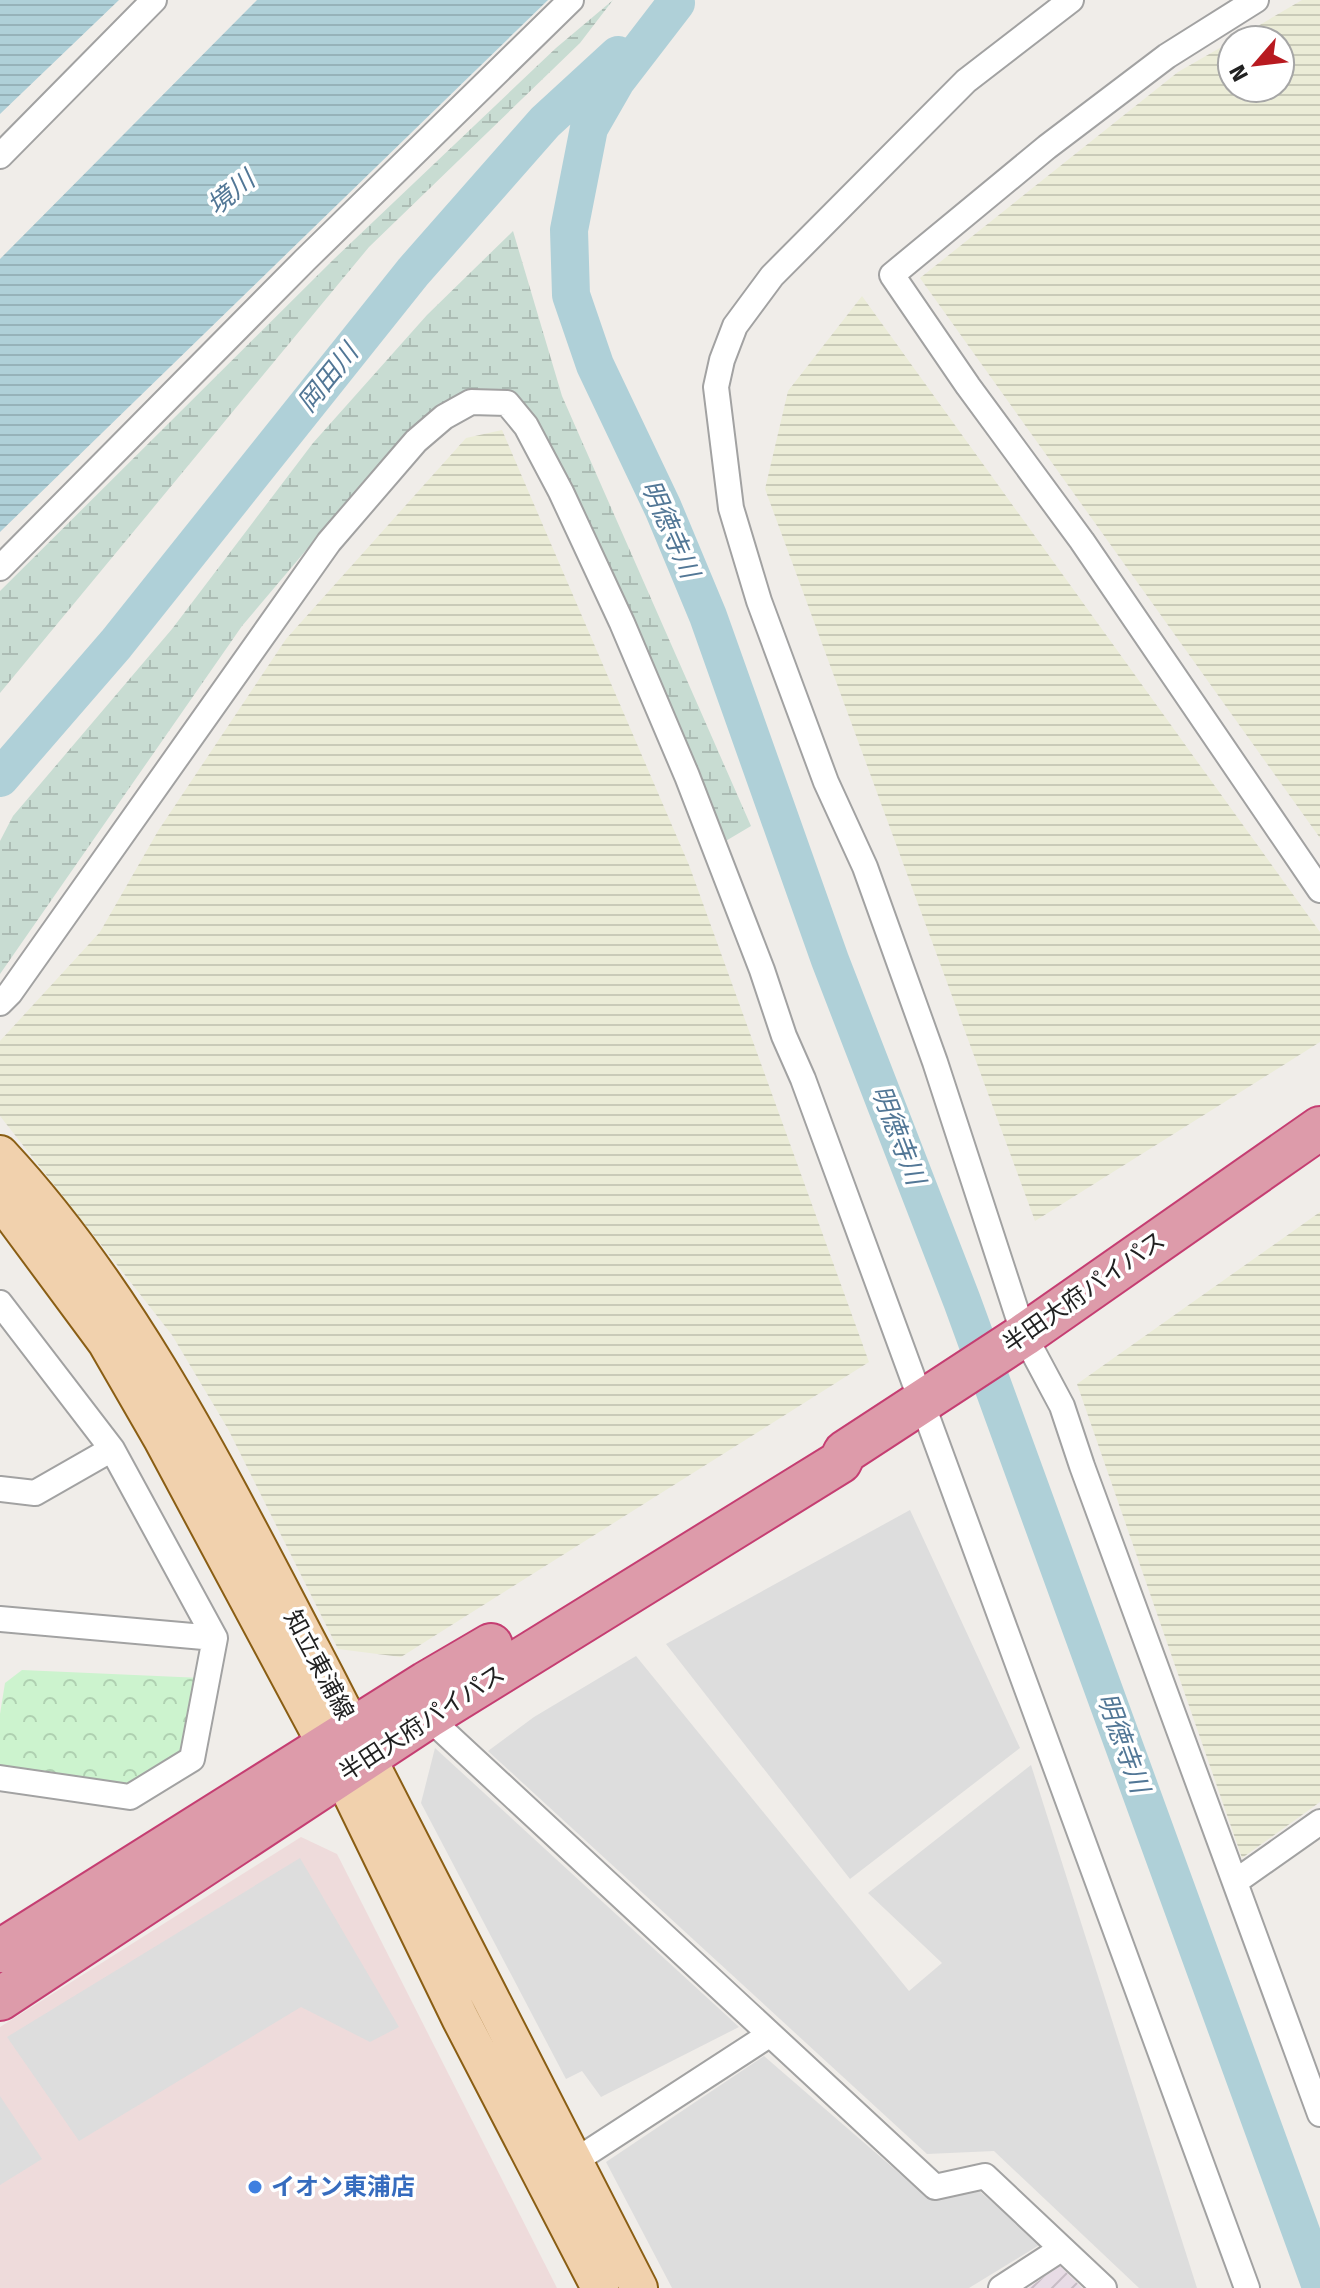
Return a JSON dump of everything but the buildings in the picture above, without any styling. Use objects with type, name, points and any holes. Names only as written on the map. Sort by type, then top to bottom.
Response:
[{"type":"highway","name":"半田大府パイパス","points":[[0,1951],[347,1752],[428,1717],[840,1462],[845,1452],[1015,1340],[1320,1128]]},
{"type":"highway","name":"半田大府パイパス","points":[[0,1999],[347,1752],[426,1683],[829,1451],[845,1452]]},
{"type":"main road","name":"知立東浦線","points":[[4,1158],[59,1224],[193,1423],[347,1752],[460,2018],[600,2288]]},
{"type":"main road","name":"知立東浦線","points":[[0,1199],[106,1342],[190,1491],[347,1752],[575,2161],[639,2288]]},
{"type":"street","points":[[0,156],[154,0]]},
{"type":"street","points":[[0,568],[316,249],[571,0]]},
{"type":"street","points":[[1071,0],[966,81],[772,276],[735,326],[716,387],[731,508],[759,601],[826,782],[865,867],[935,1062],[1015,1340],[1062,1406],[1320,2114]]},
{"type":"street","points":[[1256,0],[1167,56],[1047,147],[892,275],[968,386],[1082,541],[1320,890]]},
{"type":"street","points":[[0,1003],[338,531],[416,441],[444,417],[471,402],[507,403],[526,426],[561,492],[622,623],[687,776],[762,970],[784,1036],[934,1394],[1247,2288]]},
{"type":"street","points":[[0,1778],[130,1797],[192,1759],[215,1638],[112,1449],[3,1313]]},
{"type":"street","points":[[0,1489],[35,1493],[112,1449]]},
{"type":"street","points":[[0,1619],[215,1638]]},
{"type":"street","points":[[428,1717],[935,2187],[985,2176],[1104,2288]]},
{"type":"street","points":[[1235,1882],[1320,1822]]},
{"type":"street","points":[[575,2161],[769,2035]]},
{"type":"street","points":[[1001,2288],[1061,2249]]},
{"type":"shaded area","points":[[910,1510],[1020,1748],[850,1879],[666,1644]]},
{"type":"shaded area","points":[[636,1656],[909,1991],[942,1963],[868,1893],[1031,1765],[1197,2288],[1139,2288],[994,2151],[927,2154],[488,1751],[534,1717]]},
{"type":"shaded area","points":[[435,1748],[739,2027],[601,2097],[582,2071],[566,2079],[421,1803]]},
{"type":"shaded area","name":"イオン東浦店","points":[[301,1837],[337,1854],[557,2288],[0,2288],[0,2027]]},
{"type":"shaded area","points":[[300,1858],[399,2027],[370,2042],[301,2007],[79,2141],[7,2037]]},
{"type":"shaded area","points":[[764,2056],[929,2199],[977,2189],[1041,2244],[969,2288],[672,2288],[606,2162]]},
{"type":"shaded area","points":[[0,2096],[42,2159],[0,2185]]},
{"type":"shaded area","points":[[1060,2266],[1082,2288],[1028,2288]]},
{"type":"green space","points":[[613,0],[580,43],[369,247],[0,693],[0,591],[334,259],[556,48]]},
{"type":"green space","points":[[1302,0],[1320,0],[1320,838],[920,278],[1178,72],[1216,50],[1216,104],[1296,104],[1296,24],[1261,24]]},
{"type":"green space","points":[[513,231],[562,396],[751,826],[724,842],[507,404],[444,417],[357,490],[242,626],[0,974],[0,841],[13,816],[172,629],[313,443],[427,315]]},
{"type":"green space","points":[[862,296],[1320,932],[1320,1042],[1035,1221],[765,489],[788,391]]},
{"type":"green space","points":[[502,430],[689,865],[869,1362],[401,1657],[338,1649],[228,1429],[172,1335],[0,1116],[0,1041],[100,932],[158,831],[286,639],[466,438]]},
{"type":"green space","points":[[1320,1212],[1320,1802],[1242,1858],[1077,1384]]},
{"type":"green space","points":[[22,1670],[202,1678],[192,1759],[130,1797],[0,1788],[0,1714],[5,1683]]},
{"type":"water","points":[[0,0],[119,0],[0,114]]},
{"type":"water","name":"境川","points":[[257,0],[548,0],[0,532],[0,259]]},
{"type":"waterway","name":"明徳寺川","points":[[676,3],[616,81],[589,128],[569,230],[571,295],[595,365],[663,508],[708,616],[830,960],[962,1301],[1320,2284]]},
{"type":"waterway","name":"岡田川","points":[[0,778],[116,644],[413,272],[545,122],[618,55]]},
{"type":"place","name":"イオン東浦店","points":[[255,2187]]}]
